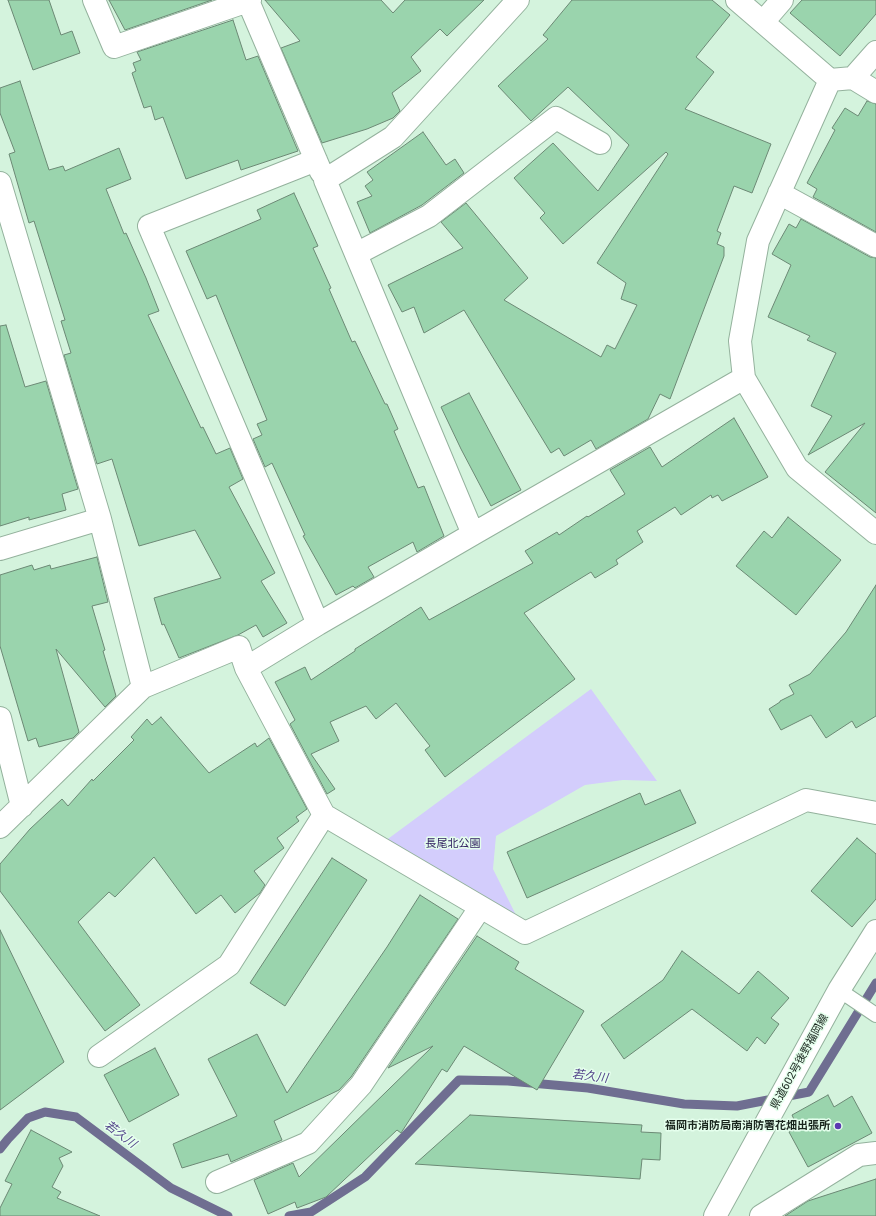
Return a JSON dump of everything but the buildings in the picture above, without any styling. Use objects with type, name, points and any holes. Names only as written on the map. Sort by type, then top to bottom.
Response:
[{"type":"street","points":[[94,0],[114,48],[249,1],[472,534]]},
{"type":"street","points":[[325,180],[393,137],[518,0]]},
{"type":"street","points":[[737,0],[830,80],[853,78],[876,92]]},
{"type":"street","points":[[762,22],[782,0]]},
{"type":"street","points":[[853,78],[876,52]]},
{"type":"street","points":[[830,80],[758,242],[740,341],[744,378],[797,468],[876,533]]},
{"type":"street","points":[[356,254],[429,216],[556,118],[600,143]]},
{"type":"street","points":[[316,160],[149,226],[318,624]]},
{"type":"street","points":[[0,184],[100,519],[143,687]]},
{"type":"street","points":[[779,193],[876,246]]},
{"type":"street","points":[[246,668],[472,534],[744,378]]},
{"type":"street","points":[[0,549],[100,519]]},
{"type":"street","points":[[0,827],[143,687],[239,648],[246,668],[324,815],[524,933],[806,800],[876,813]]},
{"type":"street","points":[[0,718],[22,806]]},
{"type":"street","points":[[99,1056],[229,965],[324,815]]},
{"type":"street","points":[[217,1182],[308,1143],[361,1085],[480,908]]},
{"type":"street","name":"県道602号後野福岡線","points":[[715,1216],[839,990],[876,931]]},
{"type":"street","points":[[761,1216],[859,1155],[876,1153]]},
{"type":"lane","points":[[839,990],[876,1014]]},
{"type":"green space","name":"長尾北公園","points":[[591,689],[657,781],[623,780],[585,785],[496,836],[493,869],[525,933],[377,847]]},
{"type":"waterway","name":"若久川","points":[[289,1216],[311,1212],[365,1177],[459,1080],[508,1081],[588,1088],[684,1104],[737,1106],[809,1092],[876,983]]},
{"type":"waterway","name":"若久川","points":[[0,1149],[28,1118],[45,1112],[76,1117],[171,1188],[228,1216]]},
{"type":"place","name":"福岡市消防局南消防署花畑出張所","points":[[838,1126]]}]
